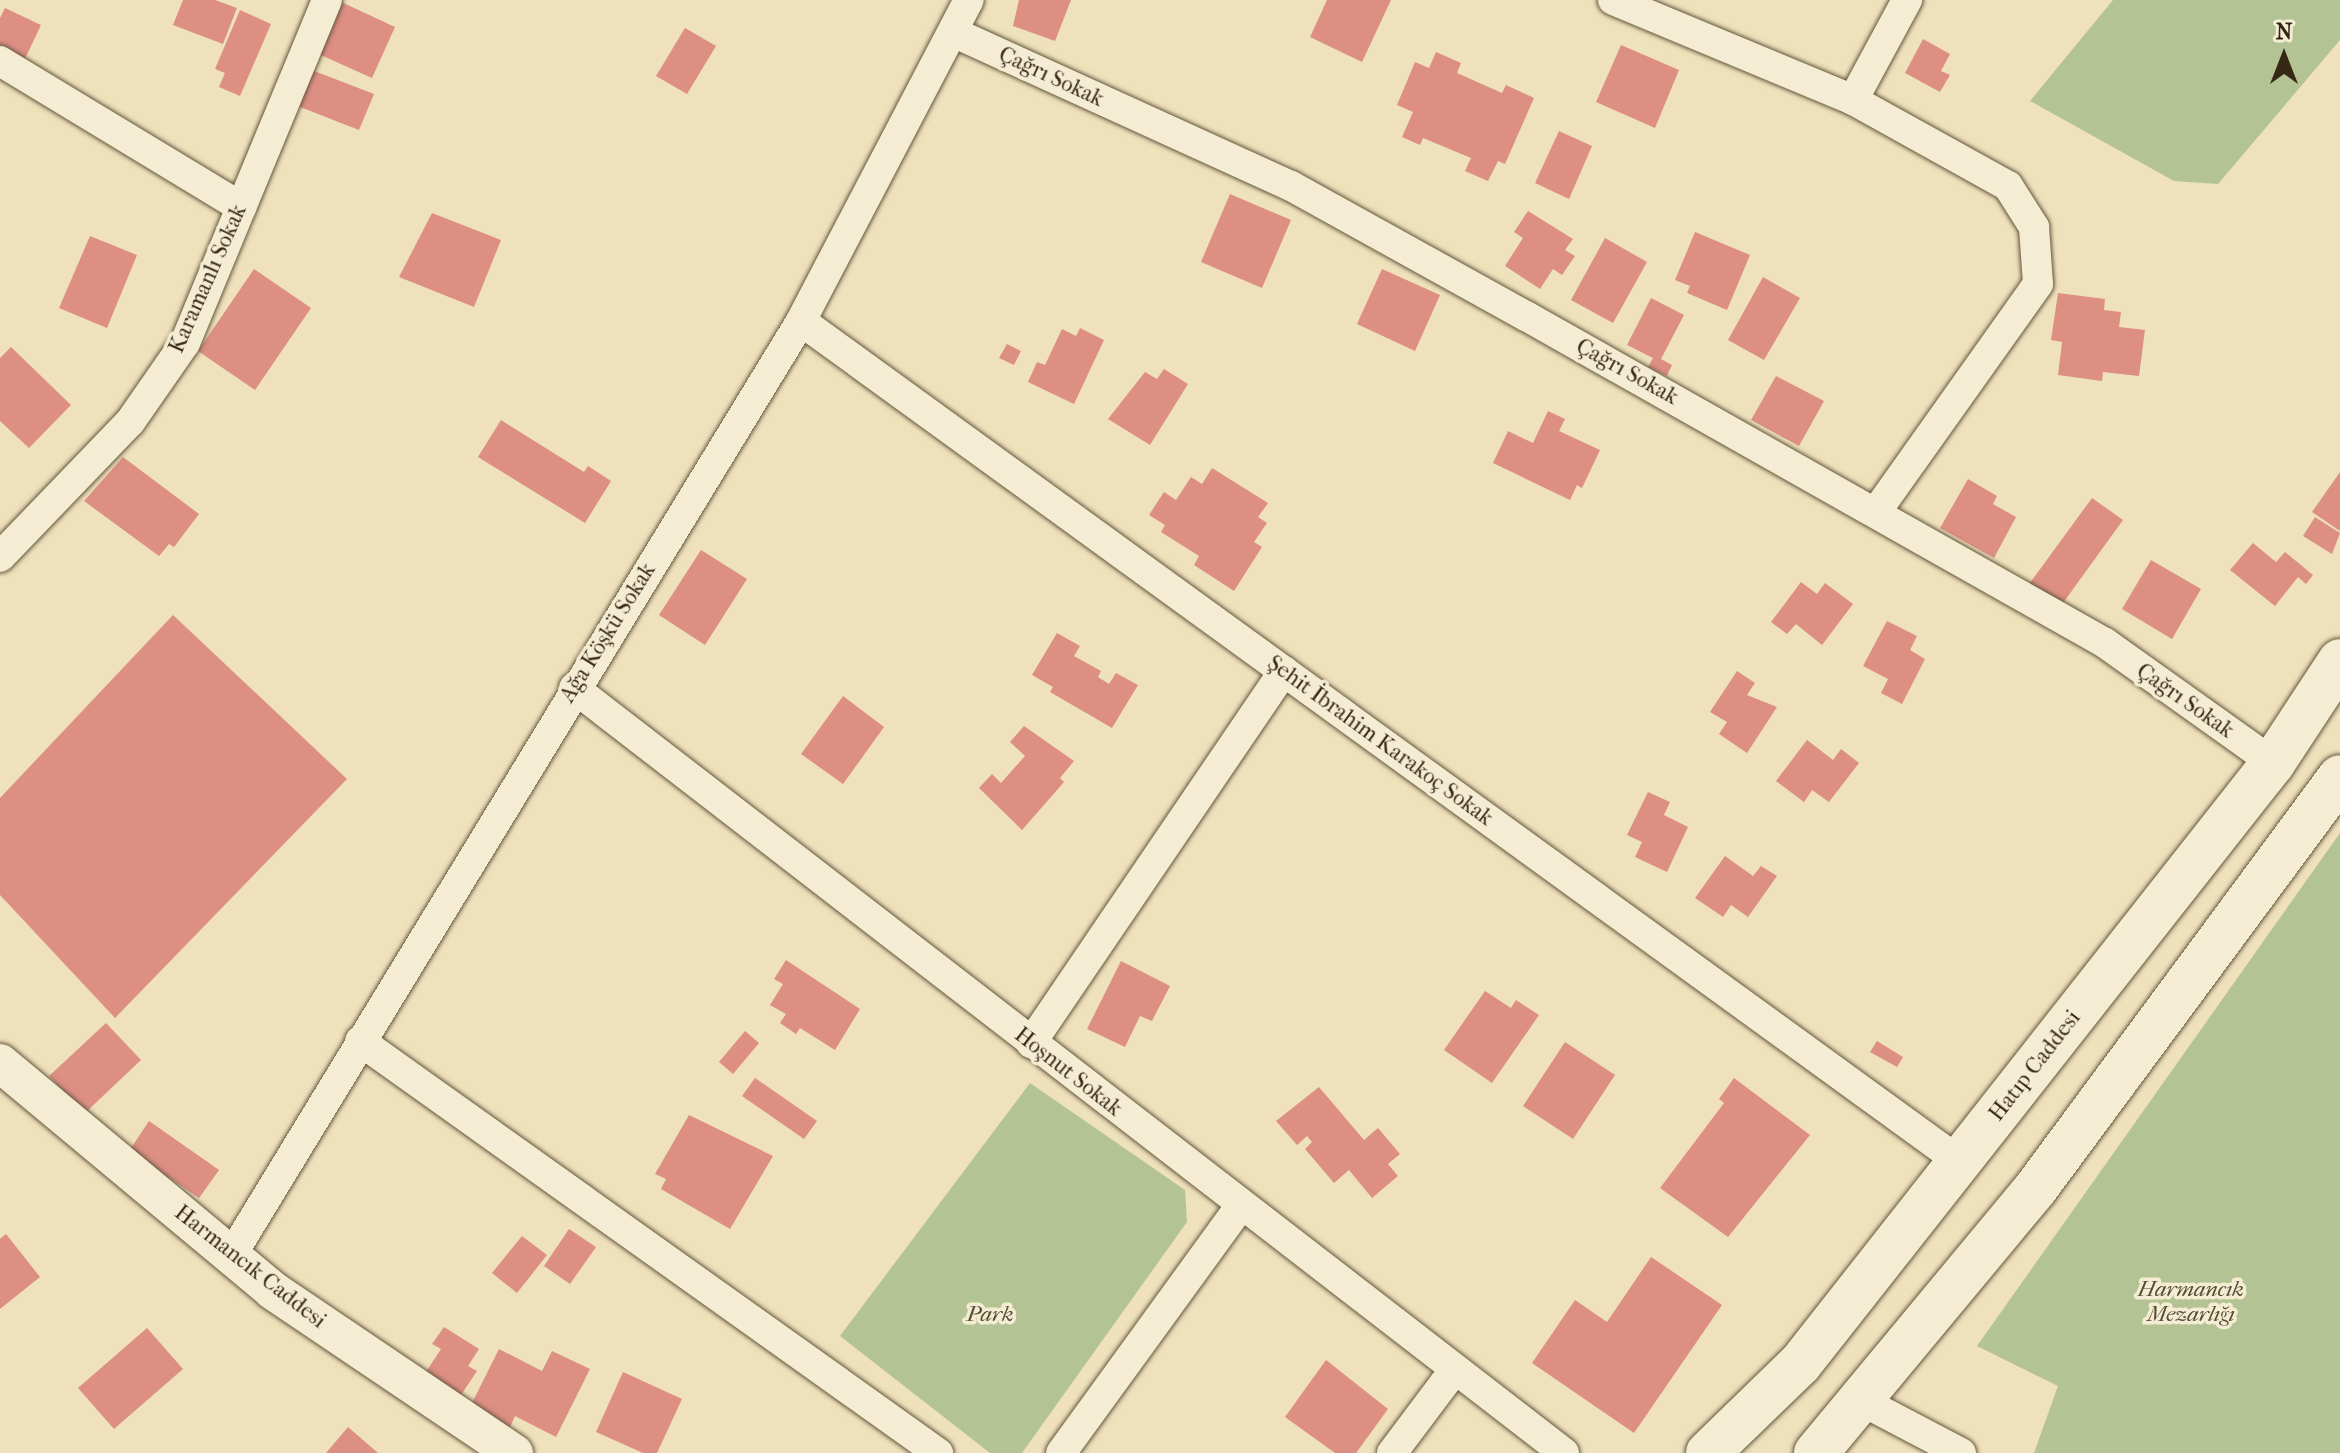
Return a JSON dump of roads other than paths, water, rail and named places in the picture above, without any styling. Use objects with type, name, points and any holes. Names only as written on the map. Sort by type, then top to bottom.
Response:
[{"type":"main road","name":"Hatıp Caddesi","points":[[1708,1453],[1800,1364],[2273,763],[2340,661]]},
{"type":"main road","points":[[1816,1453],[2036,1188],[2340,777]]},
{"type":"street","name":"Karamanlı Sokak","points":[[0,557],[130,422],[185,343],[327,0]]},
{"type":"street","name":"Ağa Köşkü Sokak","points":[[231,1256],[574,688],[801,321],[969,0]]},
{"type":"street","points":[[1613,0],[1853,100],[2008,186],[2034,227],[2038,284],[1876,512]]},
{"type":"street","points":[[1853,100],[1907,0]]},
{"type":"street","name":"Çağrı Sokak","points":[[953,32],[1291,186],[2105,643],[2273,763]]},
{"type":"street","points":[[0,61],[241,207]]},
{"type":"street","name":"Şehit İbrahim Karakoç Sokak","points":[[801,321],[1959,1161]]},
{"type":"street","points":[[1031,1043],[1284,671]]},
{"type":"street","name":"Hoşnut Sokak","points":[[574,688],[1564,1453]]},
{"type":"street","points":[[360,1041],[938,1453]]},
{"type":"street","name":"Harmancık Caddesi","points":[[0,1063],[272,1290],[514,1453]]},
{"type":"street","points":[[1061,1453],[1241,1205]]},
{"type":"street","points":[[1392,1453],[1455,1369]]},
{"type":"street","points":[[1860,1400],[1961,1453]]},
{"type":"park label","name":"Harmancık Mezarlığı","points":[[2191,1302]]},
{"type":"park label","name":"Park","points":[[990,1315]]}]
